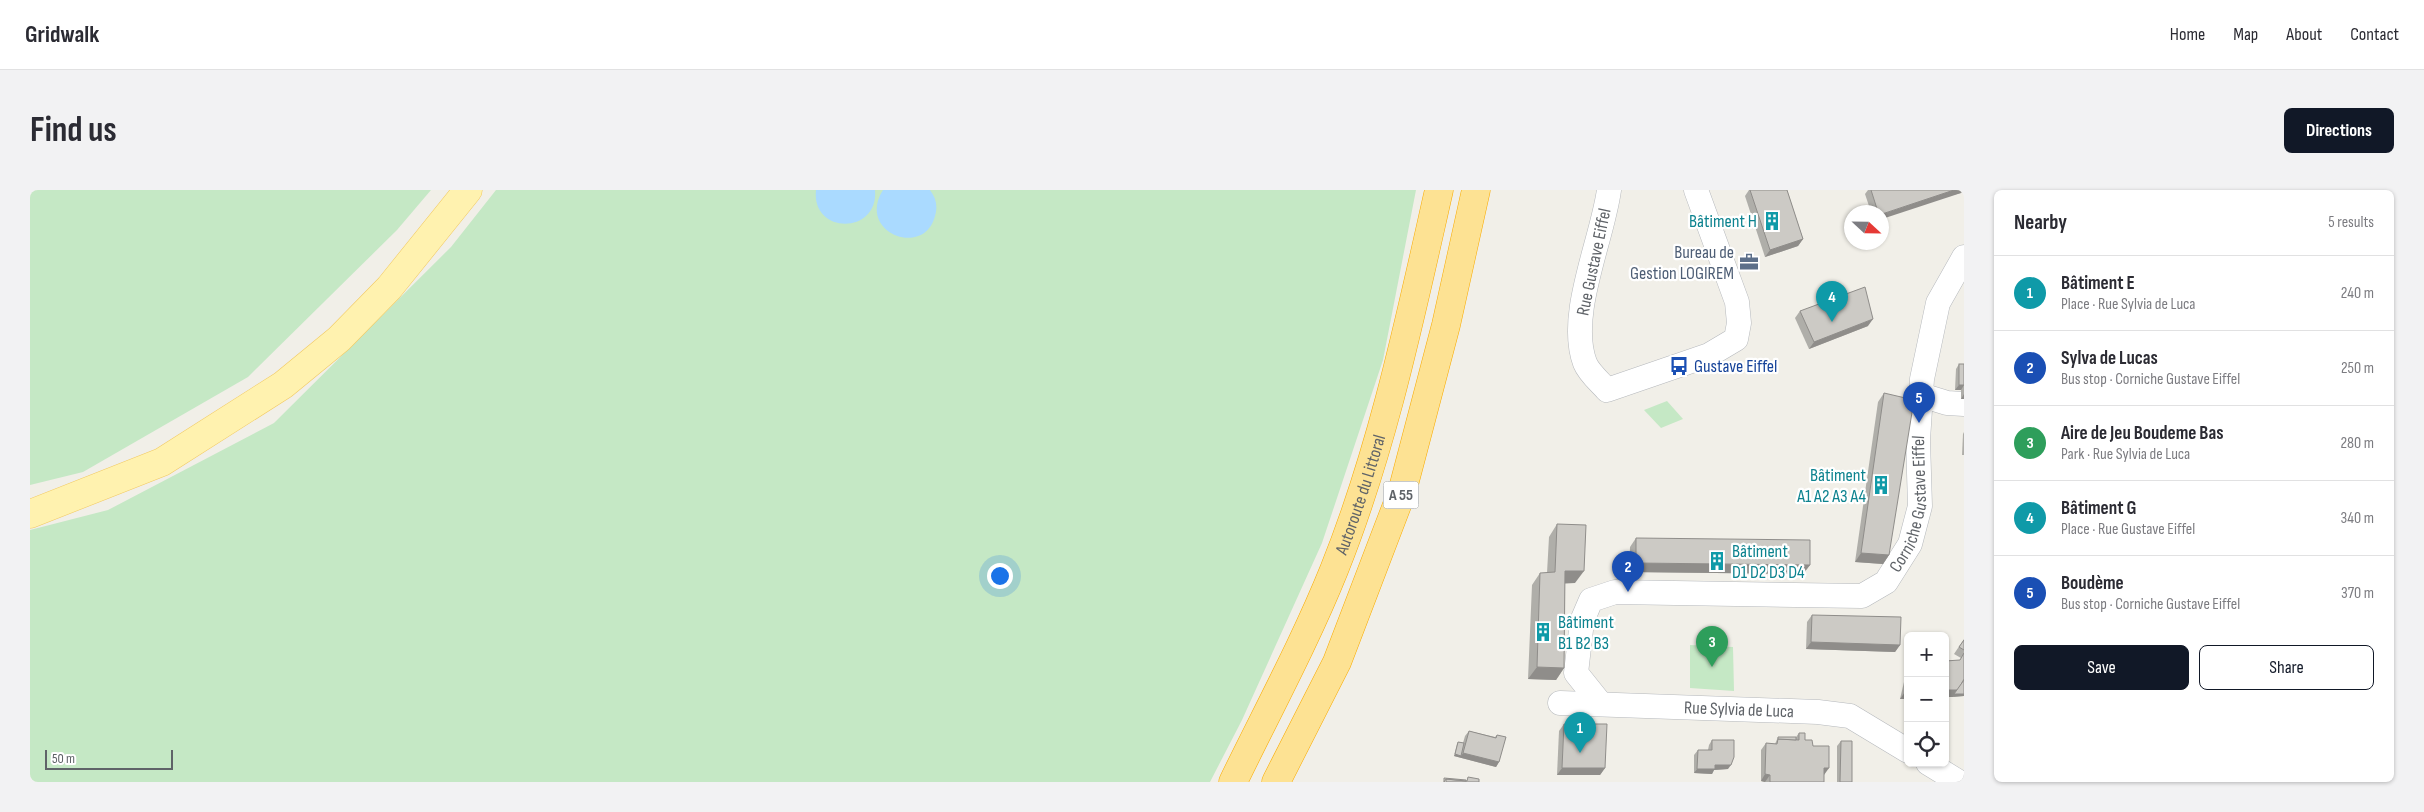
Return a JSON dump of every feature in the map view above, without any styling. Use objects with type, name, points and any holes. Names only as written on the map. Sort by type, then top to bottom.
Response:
[{"type":"highway","name":"Autoroute du Littoral","points":[[1233,782],[1334,570],[1360,496],[1408,331],[1439,190]]},
{"type":"highway","name":"Autoroute du Littoral","points":[[1276,782],[1337,662],[1402,492],[1446,324],[1476,190]]},
{"type":"main road","points":[[30,514],[162,462],[283,385],[339,339],[389,288],[468,190]]},
{"type":"street","name":"Rue Gustave Eiffel","points":[[1609,190],[1581,314],[1581,346],[1586,365],[1607,390],[1709,355],[1736,339],[1739,323],[1737,302],[1696,190]]},
{"type":"street","name":"Corniche Gustave Eiffel","points":[[1600,704],[1576,673],[1582,621],[1591,600],[1615,592],[1862,596],[1886,582],[1910,544],[1920,506],[1918,440],[1921,395],[1938,303],[1964,258]]},
{"type":"street","points":[[1921,395],[1947,403],[1964,404]]},
{"type":"street","name":"Rue Sylvia de Luca","points":[[1560,703],[1818,712],[1850,716],[1904,749]]},
{"type":"street","points":[[1935,767],[1959,782]]},
{"type":"green space","points":[[30,190],[431,190],[397,230],[248,377],[83,472],[30,485]]},
{"type":"green space","points":[[496,190],[1416,190],[1383,360],[1322,543],[1242,720],[1210,782],[30,782],[30,530],[108,510],[274,423],[451,247]]},
{"type":"green space","points":[[1667,401],[1683,419],[1661,428],[1644,410]]},
{"type":"green space","points":[[1690,645],[1733,647],[1734,691],[1690,688]]},
{"type":"water","points":[[816,190],[875,190],[873,205],[867,215],[857,222],[845,224],[834,222],[824,215],[817,205]]},
{"type":"water","points":[[883,190],[930,190],[935,199],[936,209],[929,229],[918,236],[907,238],[895,235],[885,228],[878,218],[877,205]]},
{"type":"building","name":"Bâtiment H","points":[[1750,190],[1787,190],[1803,239],[1770,250]]},
{"type":"building","points":[[1871,190],[1954,190],[1889,212],[1889,205],[1876,205]]},
{"type":"building","points":[[1865,287],[1873,319],[1814,342],[1800,311]]},
{"type":"building","points":[[1959,364],[1964,364],[1964,385],[1959,385]]},
{"type":"building","name":"Bâtiment A1 A2 A3 A4","points":[[1884,393],[1914,400],[1889,555],[1861,553]]},
{"type":"building","name":"Bâtiment B1 B2 B3","points":[[1557,524],[1586,525],[1584,571],[1565,571],[1564,668],[1537,667],[1540,573],[1555,572]]},
{"type":"building","name":"Bâtiment D1 D2 D3 D4","points":[[1636,538],[1810,540],[1810,565],[1636,563]]},
{"type":"building","points":[[1812,615],[1901,617],[1900,645],[1811,642]]},
{"type":"building","points":[[1964,640],[1964,650],[1959,647]]},
{"type":"building","points":[[1964,653],[1964,679],[1958,690],[1949,690],[1949,661],[1960,660]]},
{"type":"building","points":[[1964,680],[1964,694],[1954,694]]},
{"type":"building","points":[[1564,724],[1607,724],[1605,768],[1562,768]]},
{"type":"building","points":[[1469,731],[1496,738],[1497,735],[1506,737],[1499,762],[1463,753]]},
{"type":"building","points":[[1799,733],[1805,733],[1805,740],[1812,740],[1813,746],[1829,746],[1829,768],[1824,768],[1824,782],[1770,782],[1770,775],[1765,774],[1766,743],[1777,744],[1778,739],[1799,740]]},
{"type":"building","points":[[1778,737],[1796,737],[1796,740],[1778,739]]},
{"type":"building","points":[[1712,740],[1734,740],[1734,757],[1731,765],[1715,765],[1715,769],[1697,769],[1698,750],[1712,750]]},
{"type":"building","points":[[1841,741],[1852,741],[1852,782],[1840,782]]},
{"type":"building","points":[[1458,742],[1464,743],[1461,756],[1455,754]]},
{"type":"building","points":[[1468,777],[1479,779],[1479,782],[1446,782],[1446,779],[1467,781]]},
{"type":"building","points":[[1444,778],[1466,781],[1446,779],[1444,782]]},
{"type":"place","name":"Bâtiment H","points":[[1772,221]]},
{"type":"place","name":"Bureau de Gestion LOGIREM","points":[[1749,262]]},
{"type":"place","name":"Bâtiment G","points":[[1832,322]]},
{"type":"place","name":"Gustave Eiffel","points":[[1679,366]]},
{"type":"place","name":"Boudème","points":[[1919,423]]},
{"type":"place","name":"Bâtiment A1 A2 A3 A4","points":[[1881,485]]},
{"type":"place","name":"Bâtiment D1 D2 D3 D4","points":[[1717,561]]},
{"type":"place","name":"Sylva de Lucas","points":[[1628,592]]},
{"type":"place","name":"Bâtiment B1 B2 B3","points":[[1543,632]]},
{"type":"place","name":"Aire de Jeu Boudeme Bas","points":[[1712,667]]},
{"type":"place","name":"Bâtiment E","points":[[1580,753]]}]
